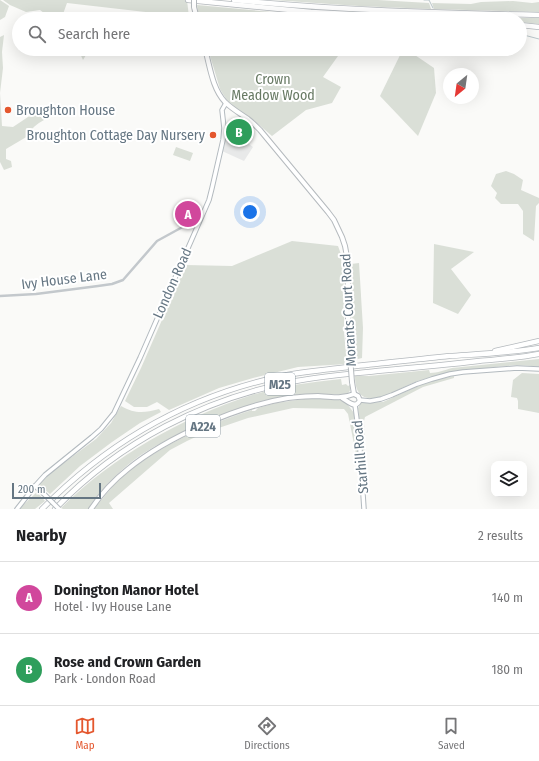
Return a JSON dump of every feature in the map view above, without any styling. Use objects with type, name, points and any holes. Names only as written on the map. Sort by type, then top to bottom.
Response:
[{"type":"highway","points":[[188,0],[328,12]]},
{"type":"highway","points":[[234,0],[312,7],[440,12]]},
{"type":"highway","points":[[527,15],[539,15]]},
{"type":"highway","points":[[527,26],[539,27]]},
{"type":"highway","name":"M25","points":[[484,353],[539,341]]},
{"type":"highway","name":"M25","points":[[42,509],[85,469],[123,441],[168,415],[200,400],[223,392],[265,380],[312,371],[539,348]]},
{"type":"highway","name":"M25","points":[[54,509],[96,471],[135,444],[190,414],[243,394],[282,384],[321,377],[515,358],[539,354]]},
{"type":"main road","points":[[194,0],[195,12]]},
{"type":"main road","points":[[207,56],[219,94],[226,103]]},
{"type":"main road","name":"Morants Court Road","points":[[226,103],[250,120],[260,130],[328,212],[339,229],[345,246],[348,262],[348,332],[352,395]]},
{"type":"main road","points":[[352,395],[358,396],[360,400],[358,403],[352,404],[349,400],[352,395]]},
{"type":"main road","name":"A224","points":[[92,509],[106,490],[127,469],[144,457],[196,429],[230,414],[275,401],[305,397],[340,398],[352,395]]},
{"type":"main road","name":"A224","points":[[340,398],[352,404]]},
{"type":"street","name":"London Road","points":[[17,509],[35,486],[55,466],[96,433],[114,413],[140,358],[202,216],[212,188],[223,140],[224,128],[222,110],[226,103]]},
{"type":"street","name":"Ivy House Lane","points":[[0,296],[36,294],[98,286],[112,284],[123,280],[157,241],[202,216]]},
{"type":"street","points":[[360,400],[370,401],[381,399],[417,384],[450,374],[517,368],[539,369]]},
{"type":"street","name":"Starhill Road","points":[[352,404],[359,435],[364,509]]},
{"type":"street","points":[[35,486],[59,509]]},
{"type":"shaded area","points":[[225,134],[236,136],[253,147],[244,161],[222,151]]},
{"type":"green space","points":[[0,0],[9,6],[5,17],[0,20]]},
{"type":"green space","points":[[3,0],[187,0],[188,12],[145,12],[67,3],[64,12],[43,12],[40,10],[26,12]]},
{"type":"green space","points":[[273,0],[378,0],[429,3],[431,9],[359,6]]},
{"type":"green space","points":[[513,1],[532,3],[539,2],[539,12],[434,9],[432,3],[471,4],[481,2]]},
{"type":"green space","points":[[197,5],[271,12],[198,12]]},
{"type":"green space","points":[[527,18],[539,18],[539,24],[527,23]]},
{"type":"green space","points":[[4,35],[2,52],[3,68],[0,93],[0,37]]},
{"type":"green space","name":"Crown Meadow Wood","points":[[210,56],[338,56],[323,77],[341,87],[332,103],[306,110],[272,136],[251,118],[239,111],[226,99],[220,89]]},
{"type":"green space","points":[[400,56],[416,56],[434,68],[436,93],[418,136],[380,96]]},
{"type":"green space","points":[[0,93],[2,126],[13,127],[40,109],[44,120],[34,126],[28,136],[6,149],[6,159],[11,161],[12,167],[4,170],[0,162]]},
{"type":"green space","points":[[238,125],[244,126],[243,128],[248,130],[244,139],[230,134],[230,127],[237,128]]},
{"type":"green space","points":[[176,147],[193,153],[190,161],[173,155]]},
{"type":"green space","points":[[506,171],[523,180],[521,190],[539,198],[539,203],[536,206],[534,241],[523,234],[523,211],[518,204],[501,204],[495,198],[497,193],[491,186],[496,174]]},
{"type":"green space","points":[[292,241],[338,246],[342,257],[341,262],[345,263],[344,332],[347,364],[298,367],[253,378],[219,388],[169,410],[157,402],[147,407],[134,407],[125,401],[186,265],[232,266]]},
{"type":"green space","points":[[434,244],[474,252],[451,269],[471,295],[458,314],[433,303]]},
{"type":"green space","points":[[359,263],[363,328],[362,358],[354,360],[351,329],[351,264]]},
{"type":"green space","points":[[539,359],[539,367],[510,366],[438,375],[377,398],[368,398],[361,395],[357,390],[355,383],[355,376],[429,370],[430,373],[433,373],[452,368]]},
{"type":"green space","points":[[522,373],[539,374],[539,413],[518,409],[517,398],[511,397],[513,380]]},
{"type":"green space","points":[[454,376],[454,378],[423,387],[365,417],[365,445],[363,461],[358,408],[361,403],[383,402],[429,381]]},
{"type":"green space","points":[[341,379],[342,385],[350,385],[350,391],[346,395],[310,394],[275,398],[214,418],[168,439],[141,455],[121,471],[98,495],[88,509],[61,508],[104,471],[126,455],[150,440],[200,415],[226,404],[274,389]]},
{"type":"green space","points":[[304,399],[339,400],[348,405],[354,413],[359,462],[357,459],[348,414],[344,409],[293,408],[248,418],[204,433],[187,441],[170,450],[109,503],[113,509],[94,509],[115,484],[131,469],[163,448],[217,422],[276,403]]},
{"type":"green space","points":[[121,406],[135,412],[159,409],[161,412],[140,423],[112,442],[80,466],[50,494],[39,485],[49,474],[96,439],[111,423]]},
{"type":"green space","points":[[37,492],[45,501],[35,509],[19,509]]},
{"type":"waterway","points":[[424,0],[429,0],[433,8]]},
{"type":"waterway","points":[[527,36],[539,39]]},
{"type":"place","name":"Broughton House","points":[[8,110]]},
{"type":"place","name":"Rose and Crown Garden","points":[[239,132]]},
{"type":"place","name":"Broughton Cottage Day Nursery","points":[[213,135]]},
{"type":"place","name":"Donington Manor Hotel","points":[[188,214]]}]
